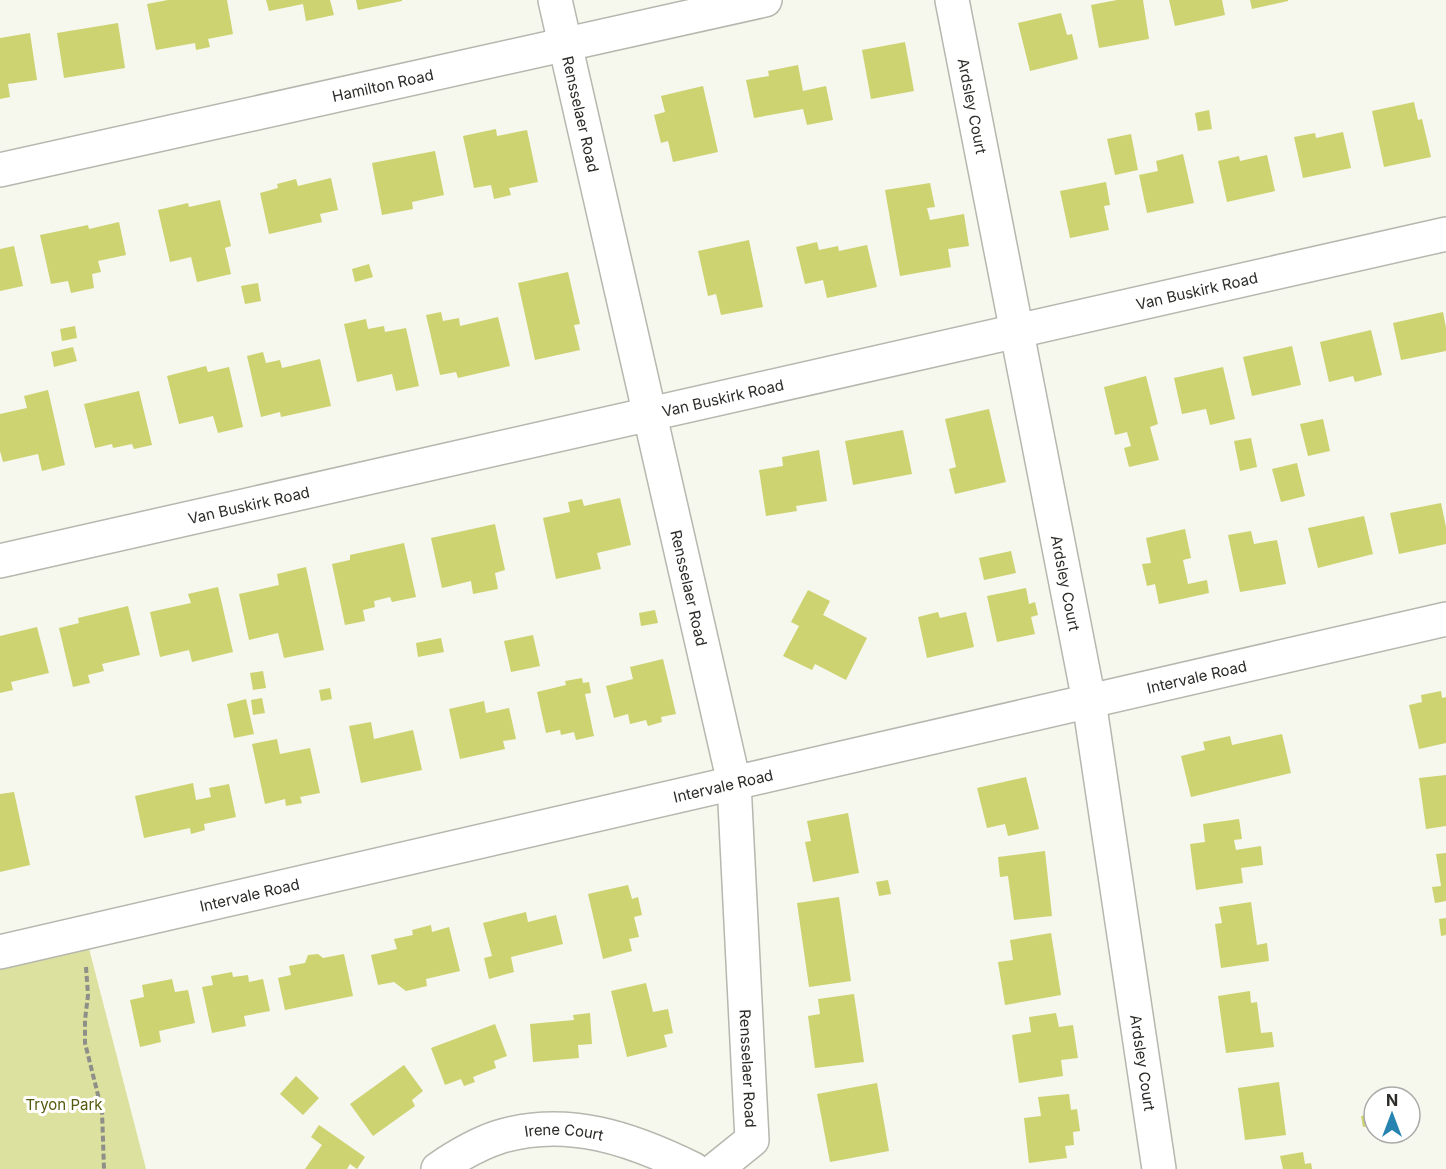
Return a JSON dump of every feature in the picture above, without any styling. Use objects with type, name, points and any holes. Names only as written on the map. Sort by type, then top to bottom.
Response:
[{"type":"street","name":"Rensselaer Road","points":[[555,0],[734,783],[752,1140],[716,1169]]},
{"type":"street","name":"Hamilton Road","points":[[0,170],[765,0]]},
{"type":"street","name":"Ardsley Court","points":[[952,0],[1089,701],[1159,1169]]},
{"type":"street","name":"Van Buskirk Road","points":[[0,561],[1446,234]]},
{"type":"street","name":"Intervale Road","points":[[0,952],[1446,619]]},
{"type":"street","name":"Irene Court","points":[[438,1169],[463,1152],[499,1137],[536,1130],[578,1130],[616,1137],[693,1169]]},
{"type":"path","points":[[81,934],[88,995],[85,1043],[102,1111],[104,1169]]},
{"type":"green space","name":"Tryon Park","points":[[85,933],[146,1169],[0,1169],[0,952]]},
{"type":"building","points":[[168,0],[227,0],[233,34],[208,39],[210,47],[196,50],[195,43],[156,50],[147,4]]},
{"type":"building","points":[[266,0],[330,0],[334,15],[306,21],[303,4],[269,11]]},
{"type":"building","points":[[356,0],[402,0],[402,1],[358,10]]},
{"type":"building","points":[[1117,0],[1143,0],[1149,39],[1099,48],[1091,5]]},
{"type":"building","points":[[1169,0],[1222,0],[1225,15],[1175,26]]},
{"type":"building","points":[[1250,0],[1288,0],[1288,1],[1252,9]]},
{"type":"building","points":[[1061,13],[1067,35],[1072,34],[1078,59],[1030,71],[1018,23]]},
{"type":"building","points":[[118,23],[125,68],[64,78],[57,33]]},
{"type":"building","points":[[30,33],[37,80],[8,84],[10,97],[0,99],[0,38]]},
{"type":"building","points":[[905,42],[914,91],[871,99],[862,50]]},
{"type":"building","points":[[798,65],[803,91],[826,86],[833,120],[807,125],[803,109],[754,118],[746,80],[769,76],[768,71]]},
{"type":"building","points":[[703,86],[718,152],[673,162],[668,141],[661,143],[654,115],[665,112],[661,96]]},
{"type":"building","points":[[1414,102],[1418,120],[1422,119],[1431,157],[1384,167],[1372,111]]},
{"type":"building","points":[[1209,110],[1212,129],[1198,131],[1195,113]]},
{"type":"building","points":[[496,129],[497,136],[527,130],[538,182],[509,188],[511,195],[494,199],[491,185],[474,188],[463,136]]},
{"type":"building","points":[[1343,132],[1351,168],[1303,178],[1294,137],[1315,133],[1316,138]]},
{"type":"building","points":[[1131,134],[1138,170],[1115,175],[1107,139]]},
{"type":"building","points":[[435,151],[444,195],[412,202],[413,209],[382,215],[372,163]]},
{"type":"building","points":[[1183,154],[1194,203],[1147,213],[1139,175],[1158,171],[1156,161]]},
{"type":"building","points":[[1267,155],[1275,191],[1227,202],[1218,161],[1239,156],[1240,161]]},
{"type":"building","points":[[331,178],[338,210],[320,214],[322,222],[269,234],[260,193],[278,188],[277,184],[296,179],[298,186]]},
{"type":"building","points":[[1106,182],[1110,205],[1104,206],[1109,230],[1070,238],[1060,191]]},
{"type":"building","points":[[930,183],[935,207],[927,208],[930,220],[964,214],[969,246],[948,249],[951,267],[900,276],[885,190]]},
{"type":"building","points":[[220,200],[231,246],[225,248],[231,274],[197,282],[191,257],[170,262],[158,210],[188,203],[189,207]]},
{"type":"building","points":[[119,222],[126,255],[98,261],[101,272],[92,274],[94,288],[71,293],[68,281],[51,284],[40,235],[88,225],[89,229]]},
{"type":"building","points":[[749,240],[763,307],[721,315],[716,294],[708,296],[698,251]]},
{"type":"building","points":[[817,242],[819,250],[838,246],[839,251],[867,245],[877,287],[827,298],[823,280],[805,284],[796,247]]},
{"type":"building","points":[[14,246],[23,286],[0,291],[0,249]]},
{"type":"building","points":[[369,264],[373,277],[355,282],[352,269]]},
{"type":"building","points":[[568,272],[580,324],[574,325],[580,350],[535,360],[518,283]]},
{"type":"building","points":[[258,283],[261,301],[245,304],[241,286]]},
{"type":"building","points":[[441,312],[443,321],[459,318],[460,326],[498,317],[510,366],[458,378],[456,372],[440,375],[426,315]]},
{"type":"building","points":[[1443,312],[1446,351],[1401,360],[1393,323]]},
{"type":"building","points":[[366,319],[368,329],[384,326],[385,332],[406,328],[419,386],[396,391],[392,374],[357,382],[344,324]]},
{"type":"building","points":[[75,326],[77,338],[62,341],[60,329]]},
{"type":"building","points":[[1371,330],[1382,375],[1355,382],[1353,376],[1329,382],[1320,342]]},
{"type":"building","points":[[1292,346],[1301,385],[1252,396],[1243,357]]},
{"type":"building","points":[[73,347],[77,361],[54,367],[51,352]]},
{"type":"building","points":[[263,352],[266,363],[280,360],[282,368],[320,359],[331,406],[281,417],[280,412],[261,417],[247,356]]},
{"type":"building","points":[[206,366],[208,372],[229,367],[243,427],[218,433],[213,416],[179,424],[167,376]]},
{"type":"building","points":[[1223,367],[1235,419],[1210,425],[1206,409],[1182,414],[1174,378]]},
{"type":"building","points":[[1146,376],[1158,424],[1150,427],[1159,460],[1129,467],[1124,448],[1131,446],[1127,432],[1115,435],[1104,387]]},
{"type":"building","points":[[48,390],[65,465],[42,471],[38,454],[3,462],[0,451],[0,414],[27,408],[24,396]]},
{"type":"building","points":[[139,391],[152,445],[134,449],[132,444],[113,448],[112,444],[95,448],[84,404]]},
{"type":"building","points":[[989,409],[1006,482],[955,494],[949,469],[956,467],[945,419]]},
{"type":"building","points":[[1323,419],[1330,451],[1308,456],[1300,424]]},
{"type":"building","points":[[903,430],[912,474],[853,485],[845,441]]},
{"type":"building","points":[[1251,438],[1257,467],[1240,471],[1234,441]]},
{"type":"building","points":[[819,450],[827,501],[796,506],[797,511],[766,516],[759,470],[783,466],[782,457]]},
{"type":"building","points":[[1297,463],[1305,496],[1281,502],[1272,469]]},
{"type":"building","points":[[620,498],[631,545],[597,553],[601,569],[556,579],[543,518],[570,512],[568,502],[582,499],[584,506]]},
{"type":"building","points":[[1441,503],[1446,527],[1446,544],[1399,554],[1390,513]]},
{"type":"building","points":[[1364,516],[1373,554],[1318,568],[1308,528]]},
{"type":"building","points":[[495,524],[505,570],[495,573],[498,589],[473,594],[471,581],[442,588],[431,538]]},
{"type":"building","points":[[1185,529],[1191,558],[1183,560],[1188,584],[1207,580],[1209,593],[1159,604],[1155,584],[1147,586],[1142,564],[1151,563],[1146,538]]},
{"type":"building","points":[[1251,531],[1254,544],[1277,540],[1286,584],[1240,592],[1228,535]]},
{"type":"building","points":[[404,543],[416,597],[392,602],[390,597],[374,601],[375,607],[363,610],[365,621],[345,625],[332,564],[350,560],[350,555]]},
{"type":"building","points":[[1011,551],[1016,573],[984,580],[979,558]]},
{"type":"building","points":[[306,567],[324,650],[284,658],[278,633],[249,640],[239,594],[279,585],[277,574]]},
{"type":"building","points":[[218,587],[233,652],[192,662],[189,650],[160,657],[150,612],[191,603],[188,594]]},
{"type":"building","points":[[1026,588],[1029,604],[1035,602],[1038,615],[1031,617],[1035,634],[997,642],[987,596]]},
{"type":"building","points":[[808,590],[830,601],[823,615],[867,638],[846,680],[815,664],[812,670],[783,656],[799,626],[791,622]]},
{"type":"building","points":[[128,606],[140,655],[102,664],[104,671],[88,675],[90,683],[73,687],[59,628],[79,623],[78,618]]},
{"type":"building","points":[[655,610],[658,623],[641,626],[639,613]]},
{"type":"building","points":[[938,612],[940,618],[966,612],[974,647],[927,658],[918,617]]},
{"type":"building","points":[[37,627],[49,673],[11,682],[13,690],[0,693],[0,636]]},
{"type":"building","points":[[533,635],[540,666],[511,672],[504,641]]},
{"type":"building","points":[[441,638],[444,652],[418,657],[416,643]]},
{"type":"building","points":[[663,659],[676,714],[661,717],[662,722],[648,726],[646,720],[630,724],[628,714],[614,718],[606,686],[633,679],[630,667]]},
{"type":"building","points":[[263,671],[266,688],[253,690],[250,673]]},
{"type":"building","points":[[582,678],[583,683],[589,682],[591,693],[585,694],[594,736],[576,740],[574,732],[561,735],[560,730],[546,733],[537,692],[566,685],[565,681]]},
{"type":"building","points":[[330,688],[332,699],[321,701],[319,690]]},
{"type":"building","points":[[1441,691],[1442,698],[1446,697],[1446,743],[1419,749],[1409,705],[1422,702],[1421,695]]},
{"type":"building","points":[[262,698],[265,713],[253,715],[251,700]]},
{"type":"building","points":[[246,699],[254,734],[234,738],[227,704]]},
{"type":"building","points":[[484,701],[486,713],[509,708],[516,739],[503,741],[505,749],[460,759],[449,709]]},
{"type":"building","points":[[371,722],[374,739],[413,730],[422,770],[361,783],[349,726]]},
{"type":"building","points":[[1282,734],[1291,773],[1191,797],[1181,756],[1205,750],[1203,742],[1230,736],[1232,745]]},
{"type":"building","points":[[277,739],[280,754],[310,748],[320,793],[300,797],[302,803],[286,806],[285,799],[265,804],[252,744]]},
{"type":"building","points":[[1446,775],[1446,826],[1426,829],[1419,778]]},
{"type":"building","points":[[1026,777],[1039,829],[1008,836],[1005,824],[987,828],[977,788]]},
{"type":"building","points":[[193,783],[196,800],[211,797],[209,788],[229,784],[236,817],[204,824],[205,830],[191,834],[190,828],[144,838],[135,796]]},
{"type":"building","points":[[14,792],[30,865],[0,872],[0,794]]},
{"type":"building","points":[[848,813],[859,873],[813,882],[805,842],[811,841],[807,821]]},
{"type":"building","points":[[1239,819],[1242,839],[1234,840],[1236,850],[1261,846],[1263,865],[1241,868],[1243,883],[1196,890],[1190,844],[1205,842],[1203,824]]},
{"type":"building","points":[[1045,851],[1052,916],[1014,920],[1008,876],[1000,877],[998,857]]},
{"type":"building","points":[[1446,853],[1446,901],[1435,903],[1432,887],[1441,886],[1436,854]]},
{"type":"building","points":[[888,880],[891,894],[879,896],[876,882]]},
{"type":"building","points":[[628,885],[632,899],[638,897],[642,915],[634,917],[639,937],[629,939],[632,951],[603,959],[588,894]]},
{"type":"building","points":[[839,897],[851,981],[809,987],[797,903]]},
{"type":"building","points":[[1251,902],[1257,945],[1267,943],[1269,961],[1221,968],[1215,924],[1222,923],[1219,907]]},
{"type":"building","points":[[526,912],[528,922],[556,915],[563,944],[511,957],[514,972],[489,979],[484,958],[492,956],[483,923]]},
{"type":"building","points":[[1446,918],[1446,935],[1441,936],[1439,919]]},
{"type":"building","points":[[431,925],[432,932],[449,927],[460,971],[426,979],[427,986],[406,991],[394,982],[378,985],[371,955],[397,949],[394,939],[413,935],[412,930]]},
{"type":"building","points":[[1051,933],[1061,995],[1005,1005],[998,962],[1013,960],[1010,940]]},
{"type":"building","points":[[318,954],[323,958],[344,954],[353,996],[285,1010],[278,978],[291,975],[289,966],[305,963],[308,955]]},
{"type":"building","points":[[232,972],[233,977],[248,975],[249,982],[263,979],[270,1011],[244,1016],[246,1026],[212,1033],[202,987],[213,985],[211,976]]},
{"type":"building","points":[[172,979],[175,992],[188,990],[195,1023],[159,1031],[161,1042],[140,1047],[130,1000],[144,997],[142,985]]},
{"type":"building","points":[[646,983],[653,1012],[668,1009],[673,1033],[664,1035],[667,1047],[627,1057],[611,991]]},
{"type":"building","points":[[1250,991],[1251,1003],[1257,1002],[1261,1033],[1272,1032],[1274,1047],[1226,1053],[1218,996]]},
{"type":"building","points":[[854,994],[864,1062],[815,1068],[808,1016],[820,1014],[818,999]]},
{"type":"building","points":[[590,1013],[592,1044],[578,1045],[579,1058],[533,1062],[530,1024],[574,1020],[573,1015]]},
{"type":"building","points":[[1056,1013],[1059,1027],[1073,1025],[1078,1058],[1061,1060],[1063,1076],[1019,1083],[1012,1035],[1031,1032],[1029,1017]]},
{"type":"building","points":[[495,1024],[507,1056],[494,1061],[496,1068],[473,1077],[475,1082],[464,1086],[461,1079],[445,1085],[431,1048]]},
{"type":"building","points":[[404,1065],[423,1091],[412,1100],[415,1106],[373,1136],[350,1104]]},
{"type":"building","points":[[296,1076],[319,1098],[303,1115],[280,1094]]},
{"type":"building","points":[[1279,1082],[1286,1135],[1245,1140],[1238,1088]]},
{"type":"building","points":[[877,1083],[889,1151],[830,1162],[817,1094]]},
{"type":"building","points":[[1069,1094],[1071,1110],[1077,1109],[1080,1131],[1073,1132],[1074,1145],[1065,1146],[1067,1158],[1029,1163],[1024,1118],[1041,1116],[1038,1097]]},
{"type":"building","points":[[319,1125],[365,1157],[357,1169],[350,1164],[347,1169],[305,1169],[322,1145],[311,1137]]},
{"type":"building","points":[[1303,1152],[1305,1164],[1311,1163],[1312,1169],[1283,1169],[1280,1156]]}]
